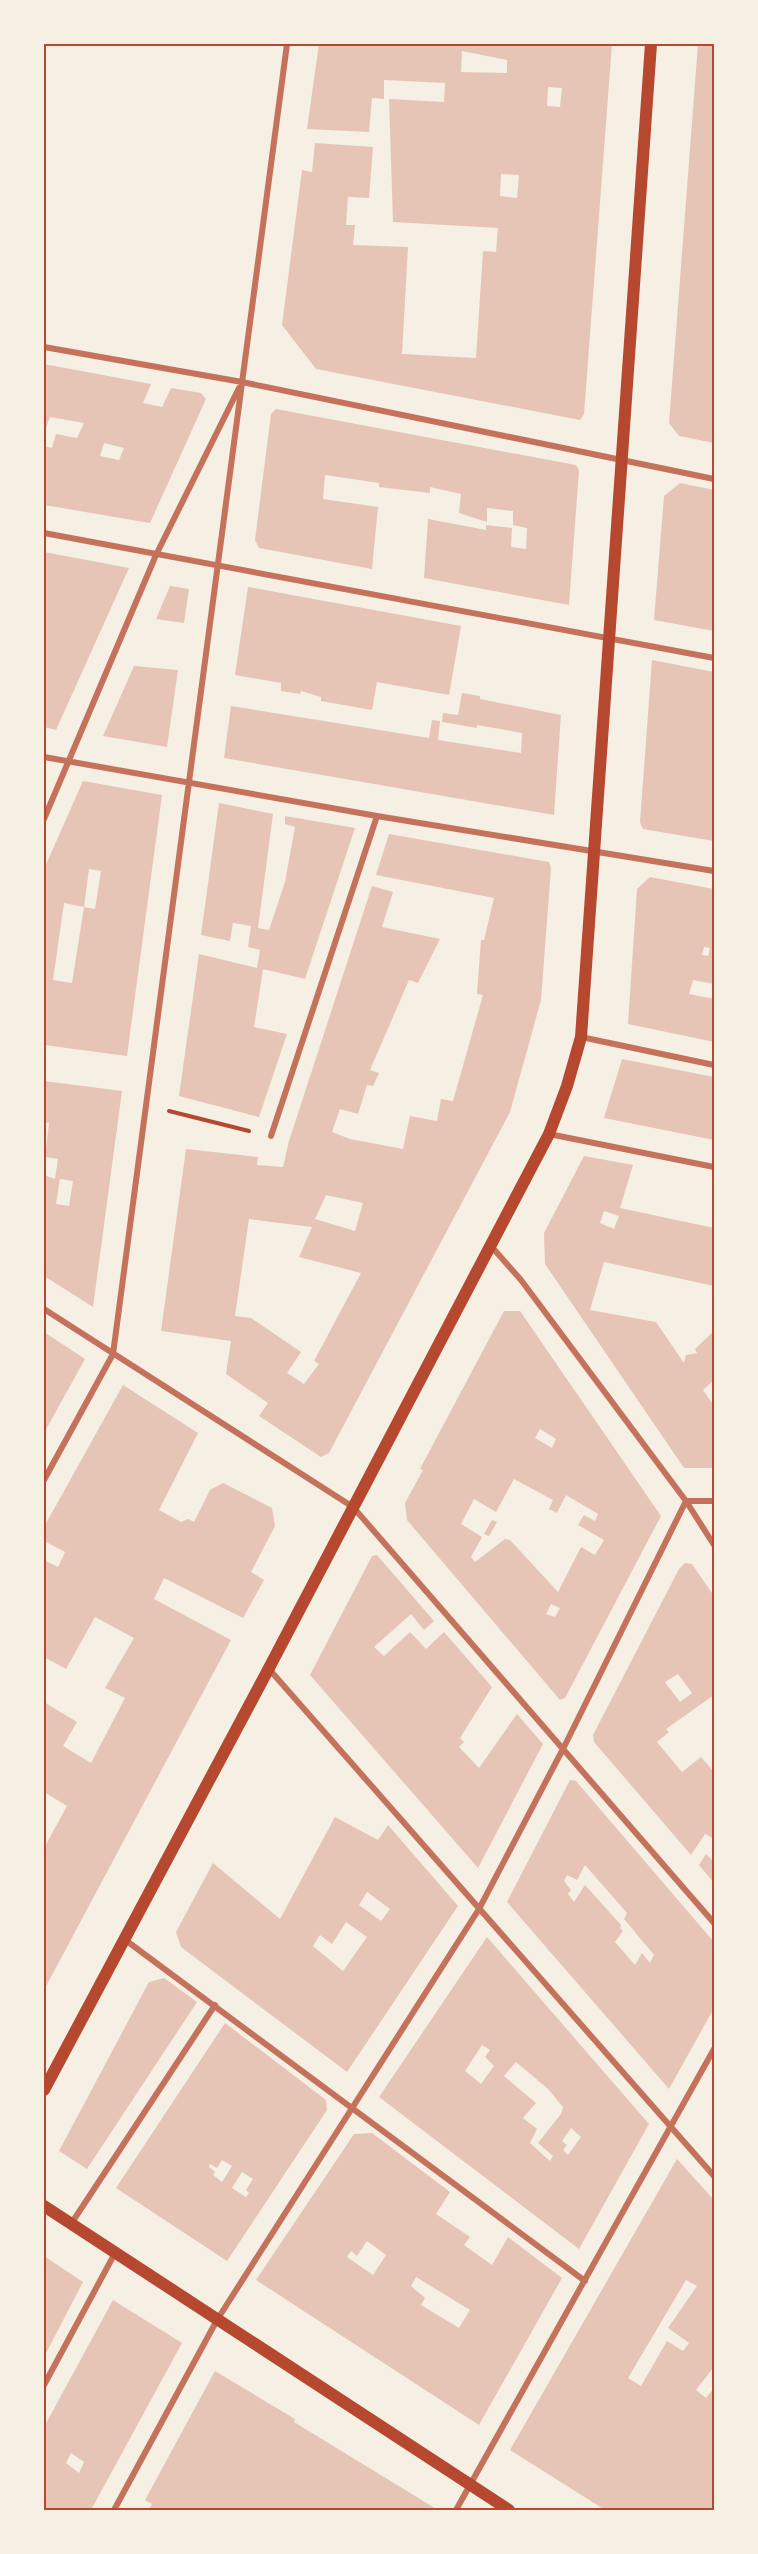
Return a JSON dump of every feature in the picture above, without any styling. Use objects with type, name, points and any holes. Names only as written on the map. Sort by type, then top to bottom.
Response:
[{"type":"main road","points":[[44,2090],[549,1134],[567,1086],[581,1037],[651,44]]},
{"type":"main road","points":[[44,2206],[509,2511]]},
{"type":"street","points":[[44,1480],[113,1354],[287,44]]},
{"type":"street","points":[[44,347],[242,382],[621,462],[714,479]]},
{"type":"street","points":[[44,819],[156,555],[242,382]]},
{"type":"street","points":[[44,533],[714,658]]},
{"type":"street","points":[[44,757],[377,816],[714,871]]},
{"type":"street","points":[[271,1136],[377,816]]},
{"type":"street","points":[[581,1037],[714,1065]]},
{"type":"street","points":[[549,1134],[714,1167]]},
{"type":"street","points":[[491,1245],[521,1280],[686,1501],[714,1545]]},
{"type":"street","points":[[44,1309],[353,1507],[564,1747],[714,1923]]},
{"type":"street","points":[[686,1501],[714,1501]]},
{"type":"street","points":[[114,2511],[218,2320],[479,1909],[564,1747],[686,1501]]},
{"type":"street","points":[[268,1668],[714,2176]]},
{"type":"street","points":[[124,1939],[585,2281]]},
{"type":"street","points":[[71,2224],[215,2005]]},
{"type":"street","points":[[456,2511],[714,2049]]},
{"type":"street","points":[[44,2385],[115,2253]]},
{"type":"path","points":[[146,1105],[271,1136]]},
{"type":"building","points":[[319,44],[612,44],[584,414],[580,420],[316,369],[282,325],[302,170],[312,172],[315,143],[373,147],[369,198],[348,197],[346,225],[355,225],[353,245],[408,247],[402,354],[476,358],[483,251],[496,252],[498,228],[393,222],[389,99],[444,102],[445,83],[384,80],[384,99],[372,98],[369,132],[307,129]],"holes":[[[462,51],[507,60],[507,73],[461,72]],[[548,87],[562,88],[560,107],[547,106]],[[501,174],[519,175],[517,198],[500,196]]]},
{"type":"building","points":[[698,44],[714,44],[714,443],[679,436],[669,423]]},
{"type":"building","points":[[44,364],[151,384],[143,403],[162,407],[171,388],[201,393],[206,399],[150,523],[44,505],[44,446],[52,448],[56,434],[77,438],[84,423],[50,417],[44,433]],"holes":[[[104,443],[124,448],[119,460],[100,456]]]},
{"type":"building","points":[[276,409],[576,465],[579,470],[569,605],[424,578],[428,519],[486,530],[486,525],[512,528],[511,547],[526,549],[527,528],[513,525],[513,511],[487,508],[487,522],[459,513],[461,494],[430,487],[430,493],[379,487],[379,483],[325,475],[323,499],[378,507],[372,569],[259,548],[255,540],[271,414]]},
{"type":"building","points":[[680,483],[714,490],[712,572],[714,573],[714,631],[654,620],[664,496]]},
{"type":"building","points":[[44,552],[129,568],[56,730],[44,727]]},
{"type":"building","points":[[170,586],[189,589],[184,623],[156,619]]},
{"type":"building","points":[[248,587],[461,626],[449,695],[377,682],[372,710],[321,701],[321,697],[301,691],[300,694],[281,691],[281,683],[235,675]]},
{"type":"building","points":[[652,660],[714,672],[714,841],[643,829],[640,822]]},
{"type":"building","points":[[134,666],[178,670],[167,747],[103,736]]},
{"type":"building","points":[[462,693],[480,696],[480,699],[561,715],[554,815],[224,758],[231,706],[429,738],[432,720],[440,721],[438,740],[521,753],[522,733],[442,722],[443,713],[458,715]]},
{"type":"building","points":[[83,781],[162,795],[127,1056],[44,1045],[44,869]],"holes":[[[89,869],[101,871],[95,909],[84,907]],[[64,903],[84,907],[72,983],[53,980]]]},
{"type":"building","points":[[219,803],[273,814],[258,928],[269,930],[285,882],[295,827],[285,824],[285,816],[355,828],[305,979],[263,969],[254,1027],[287,1034],[259,1117],[179,1096],[199,954],[257,968],[260,950],[248,947],[251,926],[233,923],[230,941],[201,935]]},
{"type":"building","points":[[389,834],[549,862],[551,868],[541,1000],[510,1112],[329,1453],[321,1457],[259,1416],[268,1403],[226,1374],[231,1341],[161,1331],[186,1149],[258,1157],[257,1165],[283,1167],[289,1141],[372,886],[393,892],[382,927],[440,939],[418,983],[409,980],[370,1070],[379,1073],[373,1086],[367,1085],[358,1114],[340,1109],[332,1132],[350,1139],[403,1149],[410,1116],[437,1121],[441,1099],[453,1101],[483,995],[477,994],[481,940],[484,940],[494,898],[376,875]],"holes":[[[326,1195],[363,1203],[355,1231],[315,1219]],[[249,1219],[312,1227],[299,1257],[361,1273],[314,1361],[319,1364],[304,1384],[287,1373],[301,1352],[251,1318],[235,1316]]]},
{"type":"building","points":[[650,877],[714,889],[714,984],[693,980],[689,994],[714,999],[714,1042],[628,1024],[637,889]],"holes":[[[704,947],[710,948],[708,956],[702,955]]]},
{"type":"building","points":[[622,1059],[714,1077],[714,1140],[604,1118]]},
{"type":"building","points":[[44,1081],[122,1091],[93,1307],[44,1276],[44,1175],[55,1179],[58,1159],[45,1157],[49,1123],[44,1122]],"holes":[[[60,1179],[73,1181],[69,1206],[56,1204]]]},
{"type":"building","points":[[584,1156],[633,1165],[620,1208],[714,1228],[714,1286],[604,1262],[590,1310],[656,1322],[684,1363],[686,1355],[697,1353],[695,1349],[714,1331],[714,1380],[703,1390],[714,1406],[714,1468],[684,1468],[545,1264],[544,1233]],"holes":[[[604,1211],[619,1216],[614,1229],[600,1223]]]},
{"type":"building","points":[[504,1311],[520,1311],[661,1516],[565,1698],[560,1700],[407,1520],[405,1503],[423,1470],[420,1469]],"holes":[[[540,1429],[556,1439],[552,1448],[535,1438]],[[514,1479],[553,1500],[549,1509],[557,1513],[566,1495],[598,1514],[595,1521],[584,1515],[578,1525],[604,1540],[595,1555],[581,1547],[558,1592],[510,1540],[505,1539],[475,1562],[471,1557],[482,1537],[461,1524],[474,1499],[496,1512]],[[551,1604],[560,1608],[555,1617],[546,1614]]]},
{"type":"building","points":[[44,1332],[85,1359],[44,1433]]},
{"type":"building","points":[[123,1385],[198,1433],[159,1510],[181,1522],[188,1519],[194,1522],[210,1490],[223,1483],[272,1508],[275,1526],[251,1572],[264,1580],[243,1618],[164,1578],[154,1599],[231,1640],[44,1990],[44,1848],[67,1806],[44,1792],[44,1702],[77,1722],[63,1746],[91,1763],[125,1698],[105,1688],[134,1638],[95,1617],[66,1669],[44,1657],[44,1560],[58,1567],[65,1552],[44,1541],[44,1527]]},
{"type":"building","points":[[492,1520],[497,1522],[489,1536],[484,1534]]},
{"type":"building","points":[[377,1555],[434,1621],[424,1630],[411,1614],[374,1647],[384,1656],[410,1632],[426,1649],[444,1632],[492,1687],[460,1738],[464,1742],[459,1747],[479,1768],[517,1714],[543,1744],[478,1868],[310,1675],[372,1556]]},
{"type":"building","points":[[685,1563],[692,1564],[714,1596],[714,1695],[666,1729],[669,1732],[657,1742],[682,1772],[701,1757],[714,1772],[714,1839],[705,1834],[691,1855],[594,1742],[593,1735],[679,1569]],"holes":[[[678,1674],[692,1693],[680,1702],[665,1682]]]},
{"type":"building","points":[[570,1780],[576,1781],[714,1942],[714,2008],[669,2089],[507,1902]],"holes":[[[585,1865],[627,1913],[624,1919],[654,1955],[650,1963],[642,1953],[635,1965],[615,1942],[623,1931],[620,1928],[621,1925],[585,1885],[574,1902],[568,1894],[571,1890],[564,1881],[567,1875],[577,1880]]]},
{"type":"building","points":[[335,1817],[378,1840],[388,1825],[458,1906],[347,2072],[181,1947],[176,1932],[213,1863],[280,1919]],"holes":[[[367,1892],[390,1909],[381,1921],[359,1905]],[[346,1922],[367,1937],[343,1971],[313,1946],[320,1935],[332,1944]]]},
{"type":"building","points":[[706,1854],[714,1862],[714,1883],[699,1865]]},
{"type":"building","points":[[487,1937],[649,2124],[579,2249],[379,2097]],"holes":[[[482,2045],[490,2050],[485,2057],[494,2066],[481,2084],[465,2071]],[[516,2062],[548,2089],[563,2107],[561,2114],[538,2143],[553,2156],[550,2161],[530,2143],[537,2129],[523,2118],[536,2103],[504,2076]],[[571,2128],[581,2137],[568,2155],[563,2150],[567,2145],[562,2141]]]},
{"type":"building","points":[[164,1978],[197,2002],[87,2169],[59,2151],[149,1982]]},
{"type":"building","points":[[225,2023],[326,2100],[327,2110],[227,2261],[116,2188]],"holes":[[[222,2160],[232,2166],[222,2182],[213,2175],[215,2172],[209,2167],[210,2164],[217,2168]],[[242,2172],[253,2179],[246,2190],[249,2193],[246,2197],[232,2188]]]},
{"type":"building","points":[[372,2133],[450,2192],[436,2214],[470,2237],[464,2245],[492,2265],[508,2237],[562,2278],[479,2425],[256,2280],[354,2134]],"holes":[[[367,2241],[386,2255],[373,2275],[347,2257],[351,2251],[357,2256]],[[416,2277],[470,2310],[459,2328],[421,2305],[425,2298],[411,2286]]]},
{"type":"building","points":[[677,2159],[714,2200],[714,2352],[712,2355],[714,2369],[696,2390],[706,2398],[714,2388],[714,2504],[710,2510],[605,2510],[510,2450]],"holes":[[[686,2280],[697,2286],[668,2328],[689,2343],[683,2351],[667,2341],[641,2386],[628,2378]]]},
{"type":"building","points":[[44,2256],[83,2282],[44,2357]]},
{"type":"building","points":[[113,2300],[182,2343],[91,2510],[44,2510],[44,2427]],"holes":[[[71,2453],[84,2462],[79,2473],[66,2463]]]},
{"type":"building","points":[[215,2371],[438,2510],[148,2510],[152,2504],[145,2500]]}]
